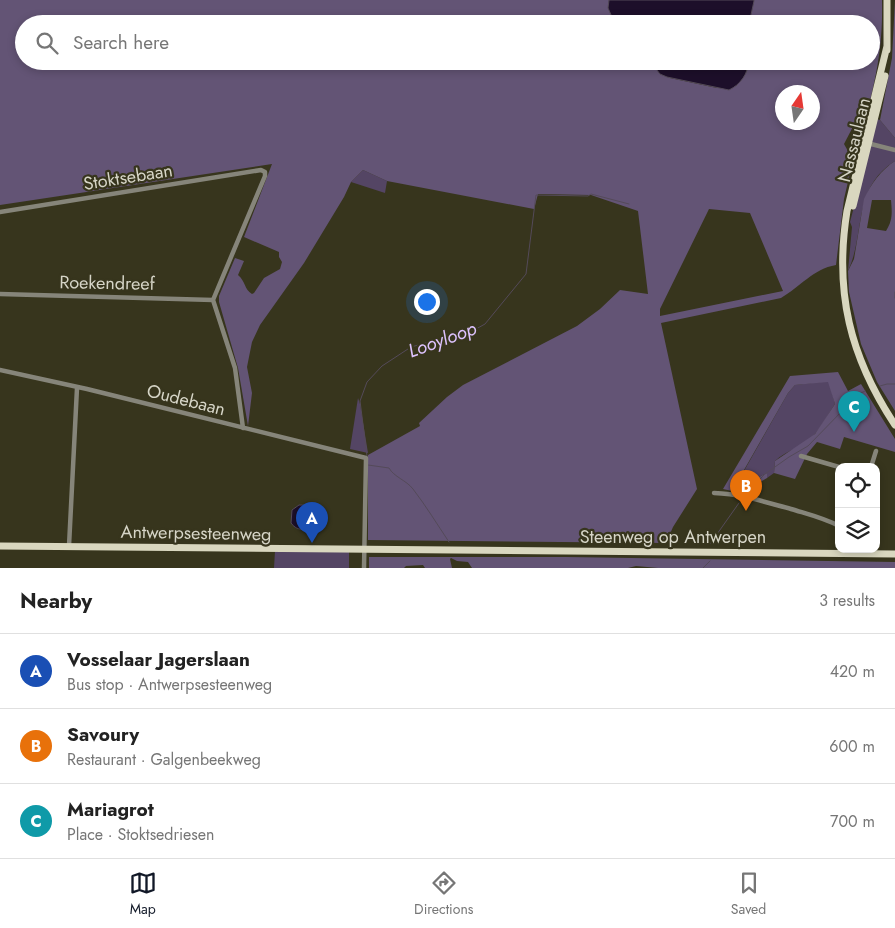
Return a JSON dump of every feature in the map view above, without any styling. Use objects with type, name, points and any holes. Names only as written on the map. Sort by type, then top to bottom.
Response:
[{"type":"main road","name":"Nassaulaan","points":[[887,0],[885,76],[849,201],[845,226],[842,282],[849,325],[857,353],[868,381],[895,425]]},
{"type":"main road","name":"Antwerpsesteenweg","points":[[0,546],[451,550]]},
{"type":"main road","name":"Steenweg op Antwerpen","points":[[451,550],[835,551]]},
{"type":"main road","name":"Steenweg op Antwerpen","points":[[879,553],[895,554]]},
{"type":"street","points":[[866,143],[895,150]]},
{"type":"street","name":"Stoktsebaan","points":[[0,212],[261,170],[265,172],[265,176],[213,300]]},
{"type":"street","name":"Roekendreef","points":[[0,294],[213,300]]},
{"type":"street","points":[[213,300],[235,368],[243,428]]},
{"type":"street","name":"Oudebaan","points":[[0,370],[366,458],[365,549]]},
{"type":"street","points":[[69,546],[77,388]]},
{"type":"street","points":[[872,463],[876,451]]},
{"type":"street","points":[[801,456],[835,466]]},
{"type":"street","points":[[714,492],[751,498],[811,515],[835,524]]},
{"type":"street","points":[[364,568],[365,549]]},
{"type":"shaded area","points":[[0,0],[609,0],[608,8],[611,15],[15,15],[15,70],[659,70],[670,78],[717,88],[736,86],[747,70],[877,70],[866,117],[858,117],[844,144],[853,160],[844,199],[836,265],[820,270],[781,298],[661,323],[697,489],[673,527],[666,543],[368,540],[368,455],[420,426],[419,423],[463,385],[577,326],[600,309],[620,290],[648,294],[638,211],[591,195],[538,194],[534,209],[387,181],[363,170],[351,182],[304,263],[260,325],[252,342],[247,367],[252,393],[248,426],[238,368],[219,302],[219,296],[235,258],[244,261],[238,275],[252,294],[264,278],[280,269],[282,262],[279,252],[244,237],[272,164],[0,205]],"holes":[[[709,209],[750,213],[783,291],[660,316],[660,309]]]},
{"type":"shaded area","points":[[609,0],[754,0],[751,15],[611,15],[608,8]]},
{"type":"shaded area","points":[[754,0],[882,0],[880,45],[880,15],[751,15]]},
{"type":"shaded area","points":[[895,0],[895,138],[880,120],[892,58]]},
{"type":"shaded area","points":[[657,70],[747,70],[737,85],[729,90],[660,74]]},
{"type":"shaded area","points":[[877,119],[895,138],[895,161],[881,172],[872,184],[866,197],[857,241],[848,271],[852,227],[850,222]]},
{"type":"shaded area","points":[[895,161],[895,411],[877,382],[861,344],[849,292],[848,271],[854,259],[864,199],[877,178]],"holes":[[[872,200],[891,200],[891,220],[886,231],[867,228]]]},
{"type":"shaded area","points":[[363,170],[387,181],[385,193],[351,182]]},
{"type":"shaded area","points":[[838,372],[848,391],[861,384],[895,439],[895,452],[844,437],[840,449],[817,442],[807,454],[795,479],[774,473],[775,461],[815,434],[835,404],[828,382],[795,385],[788,393],[740,477],[740,483],[751,484],[757,478],[767,473],[767,478],[750,488],[746,494],[723,489],[790,376]]},
{"type":"shaded area","points":[[829,381],[835,404],[815,434],[806,442],[779,457],[775,461],[774,473],[767,478],[767,473],[757,478],[751,484],[740,483],[740,478],[788,393],[795,385]]},
{"type":"shaded area","points":[[358,398],[360,404],[368,453],[350,449]]},
{"type":"shaded area","points":[[299,505],[309,506],[315,510],[314,522],[304,529],[297,528],[291,523],[292,510]]},
{"type":"shaded area","points":[[275,551],[349,551],[349,568],[274,568]]},
{"type":"shaded area","points":[[369,557],[566,557],[895,562],[895,568],[658,568],[636,566],[628,568],[472,568],[468,562],[457,561],[451,558],[452,568],[425,568],[423,565],[406,566],[404,568],[369,568]]},
{"type":"waterway","name":"Looyloop","points":[[367,456],[360,401],[367,382],[382,366],[411,347],[476,329],[485,324],[526,274],[536,195],[588,196],[591,194],[629,204]]},
{"type":"waterway","points":[[895,292],[895,298]]},
{"type":"waterway","points":[[880,386],[895,384]]},
{"type":"waterway","points":[[746,486],[756,483],[765,474],[808,446],[844,409],[849,399],[865,391]]},
{"type":"waterway","name":"Looyloop","points":[[368,465],[389,468],[410,486],[449,542]]},
{"type":"waterway","points":[[710,544],[739,503]]},
{"type":"waterway","points":[[703,568],[710,561]]},
{"type":"place","name":"Mariagrot","points":[[854,432]]},
{"type":"place","name":"Savoury","points":[[746,511]]},
{"type":"place","name":"Vosselaar Jagerslaan","points":[[312,543]]}]
